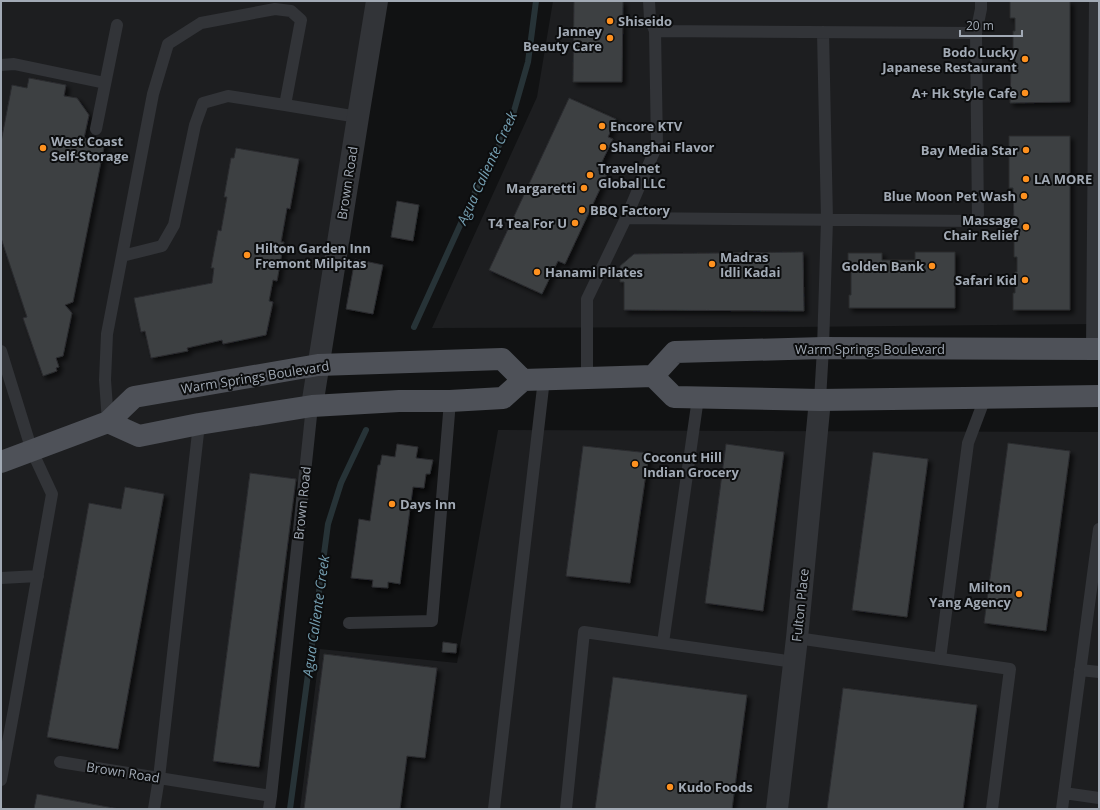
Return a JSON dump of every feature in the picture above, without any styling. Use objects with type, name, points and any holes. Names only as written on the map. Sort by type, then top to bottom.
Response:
[{"type":"main road","name":"Warm Springs Boulevard","points":[[653,376],[675,352],[823,348],[1096,349]]},
{"type":"main road","name":"Warm Springs Boulevard","points":[[1,462],[108,422],[134,397],[318,365],[502,359],[523,380]]},
{"type":"main road","points":[[108,422],[139,436],[199,424],[312,406],[399,401],[450,401],[503,398],[523,380],[653,376],[674,397],[820,400],[1099,396]]},
{"type":"street","name":"Brown Road","points":[[312,406],[377,1]]},
{"type":"street","name":"Fulton Place","points":[[777,809],[797,638],[820,400]]},
{"type":"lane","points":[[587,378],[587,300],[626,218],[657,145],[655,30],[650,19],[649,1]]},
{"type":"lane","points":[[626,218],[978,221],[976,33],[981,9],[981,1]]},
{"type":"lane","points":[[1095,1],[1096,349]]},
{"type":"lane","points":[[108,422],[105,380],[107,334],[153,94],[168,44],[201,23],[275,9],[291,11],[301,20],[285,105]]},
{"type":"lane","points":[[96,129],[117,24]]},
{"type":"lane","points":[[655,30],[976,33]]},
{"type":"lane","points":[[820,400],[827,220],[822,32]]},
{"type":"lane","points":[[1,65],[14,64],[106,82]]},
{"type":"lane","points":[[122,256],[162,246],[174,225],[195,125],[204,103],[228,96],[358,117]]},
{"type":"lane","points":[[1,351],[32,451],[52,494],[1,780]]},
{"type":"lane","points":[[494,809],[544,379]]},
{"type":"lane","points":[[663,643],[698,398]]},
{"type":"lane","points":[[940,659],[968,443],[985,398]]},
{"type":"lane","points":[[349,622],[432,621],[450,401]]},
{"type":"lane","name":"Brown Road","points":[[60,762],[271,796],[312,406]]},
{"type":"lane","points":[[154,809],[159,778],[199,424]]},
{"type":"lane","points":[[1062,809],[1099,528]]},
{"type":"lane","points":[[1,578],[38,576]]},
{"type":"lane","points":[[566,809],[584,632],[794,662]]},
{"type":"lane","points":[[797,638],[1010,669],[992,809]]},
{"type":"lane","points":[[1080,670],[1099,672]]},
{"type":"lane","points":[[1064,794],[1099,798]]},
{"type":"lane","points":[[269,809],[271,796]]},
{"type":"shaded area","points":[[1,1],[374,1],[312,406],[269,809],[1,809]]},
{"type":"shaded area","points":[[553,1],[1099,1],[1099,324],[432,328],[537,97]]},
{"type":"shaded area","points":[[498,430],[1099,432],[1099,809],[300,809],[320,649],[457,663]]},
{"type":"building","points":[[574,1],[623,1],[622,82],[573,82]]},
{"type":"building","points":[[1010,1],[1070,1],[1070,102],[1010,103],[1011,66],[1015,66],[1015,53],[1013,53],[1013,31],[1015,31],[1015,18],[1010,18]]},
{"type":"building","points":[[29,78],[66,85],[64,96],[77,98],[89,115],[84,138],[105,142],[73,302],[65,305],[72,313],[63,356],[56,358],[59,367],[56,368],[57,371],[43,376],[23,318],[27,317],[1,238],[1,142],[12,85],[27,88]]},
{"type":"building","points":[[569,98],[616,119],[608,137],[613,139],[598,170],[607,174],[565,264],[558,261],[542,294],[489,270]]},
{"type":"building","points":[[1009,136],[1070,136],[1070,310],[1013,310],[1015,272],[1017,272],[1017,257],[1014,257],[1014,234],[1017,234],[1017,220],[1014,220],[1013,188],[1009,188]]},
{"type":"building","name":"Hilton Garden Inn Fremont Milpitas","points":[[236,148],[299,159],[290,209],[287,208],[281,242],[284,242],[277,281],[273,280],[269,301],[273,302],[266,335],[223,344],[222,340],[187,348],[188,351],[151,358],[145,331],[141,332],[134,298],[212,283],[214,268],[211,268],[218,230],[221,231],[227,197],[224,197],[231,158],[234,158]]},
{"type":"building","points":[[397,201],[419,205],[413,241],[391,237]]},
{"type":"building","points":[[803,252],[804,311],[624,310],[624,282],[620,282],[620,266],[634,254]]},
{"type":"building","points":[[915,252],[955,252],[955,308],[849,308],[849,295],[851,295],[851,268],[848,268],[848,253],[882,253],[882,260],[915,260]]},
{"type":"building","points":[[355,259],[383,265],[373,314],[346,309]]},
{"type":"building","points":[[1008,443],[1070,451],[1046,631],[984,623]]},
{"type":"building","name":"Days Inn","points":[[397,444],[418,447],[416,458],[433,460],[430,474],[426,474],[424,488],[413,487],[400,584],[388,582],[388,588],[372,587],[373,580],[351,578],[359,519],[370,521],[378,465],[380,465],[382,455],[395,457]]},
{"type":"building","points":[[726,444],[784,452],[763,611],[705,603]]},
{"type":"building","points":[[583,446],[649,453],[630,583],[566,576]]},
{"type":"building","points":[[873,452],[928,459],[907,617],[852,610]]},
{"type":"building","points":[[250,473],[296,479],[259,767],[213,761]]},
{"type":"building","points":[[125,487],[164,494],[118,749],[47,737],[89,503],[121,509]]},
{"type":"building","points":[[443,642],[457,644],[456,653],[442,652]]},
{"type":"building","points":[[324,654],[437,668],[425,758],[407,756],[400,809],[304,809]]},
{"type":"building","points":[[613,677],[747,695],[732,809],[595,809]]},
{"type":"building","points":[[843,688],[977,705],[963,809],[827,809]]},
{"type":"building","points":[[37,794],[119,809],[34,809]]},
{"type":"waterway","name":"Agua Caliente Creek","points":[[414,327],[481,179],[510,125],[528,62],[536,1]]},
{"type":"waterway","name":"Agua Caliente Creek","points":[[290,809],[328,524],[341,483],[366,430]]},
{"type":"place","name":"Shiseido","points":[[610,21]]},
{"type":"place","name":"Janney Beauty Care","points":[[610,38]]},
{"type":"place","name":"Bodo Lucky Japanese Restaurant","points":[[1025,59]]},
{"type":"place","name":"A+ Hk Style Cafe","points":[[1025,93]]},
{"type":"place","name":"Encore KTV","points":[[602,126]]},
{"type":"place","name":"Shanghai Flavor","points":[[603,147]]},
{"type":"place","name":"West Coast Self-Storage","points":[[43,148]]},
{"type":"place","name":"Bay Media Star","points":[[1026,150]]},
{"type":"place","name":"Travelnet Global LLC","points":[[590,175]]},
{"type":"place","name":"LA MORE","points":[[1026,179]]},
{"type":"place","name":"Margaretti","points":[[584,188]]},
{"type":"place","name":"Blue Moon Pet Wash","points":[[1024,196]]},
{"type":"place","name":"BBQ Factory","points":[[582,210]]},
{"type":"place","name":"T4 Tea For U","points":[[575,223]]},
{"type":"place","name":"Massage Chair Relief","points":[[1026,227]]},
{"type":"place","name":"Hilton Garden Inn Fremont Milpitas","points":[[247,255]]},
{"type":"place","name":"Madras Idli Kadai","points":[[712,264]]},
{"type":"place","name":"Golden Bank","points":[[932,266]]},
{"type":"place","name":"Hanami Pilates","points":[[537,272]]},
{"type":"place","name":"Safari Kid","points":[[1025,280]]},
{"type":"place","name":"Coconut Hill Indian Grocery","points":[[635,464]]},
{"type":"place","name":"Days Inn","points":[[392,504]]},
{"type":"place","name":"Milton Yang Agency","points":[[1019,594]]},
{"type":"place","name":"Kudo Foods","points":[[670,787]]}]
